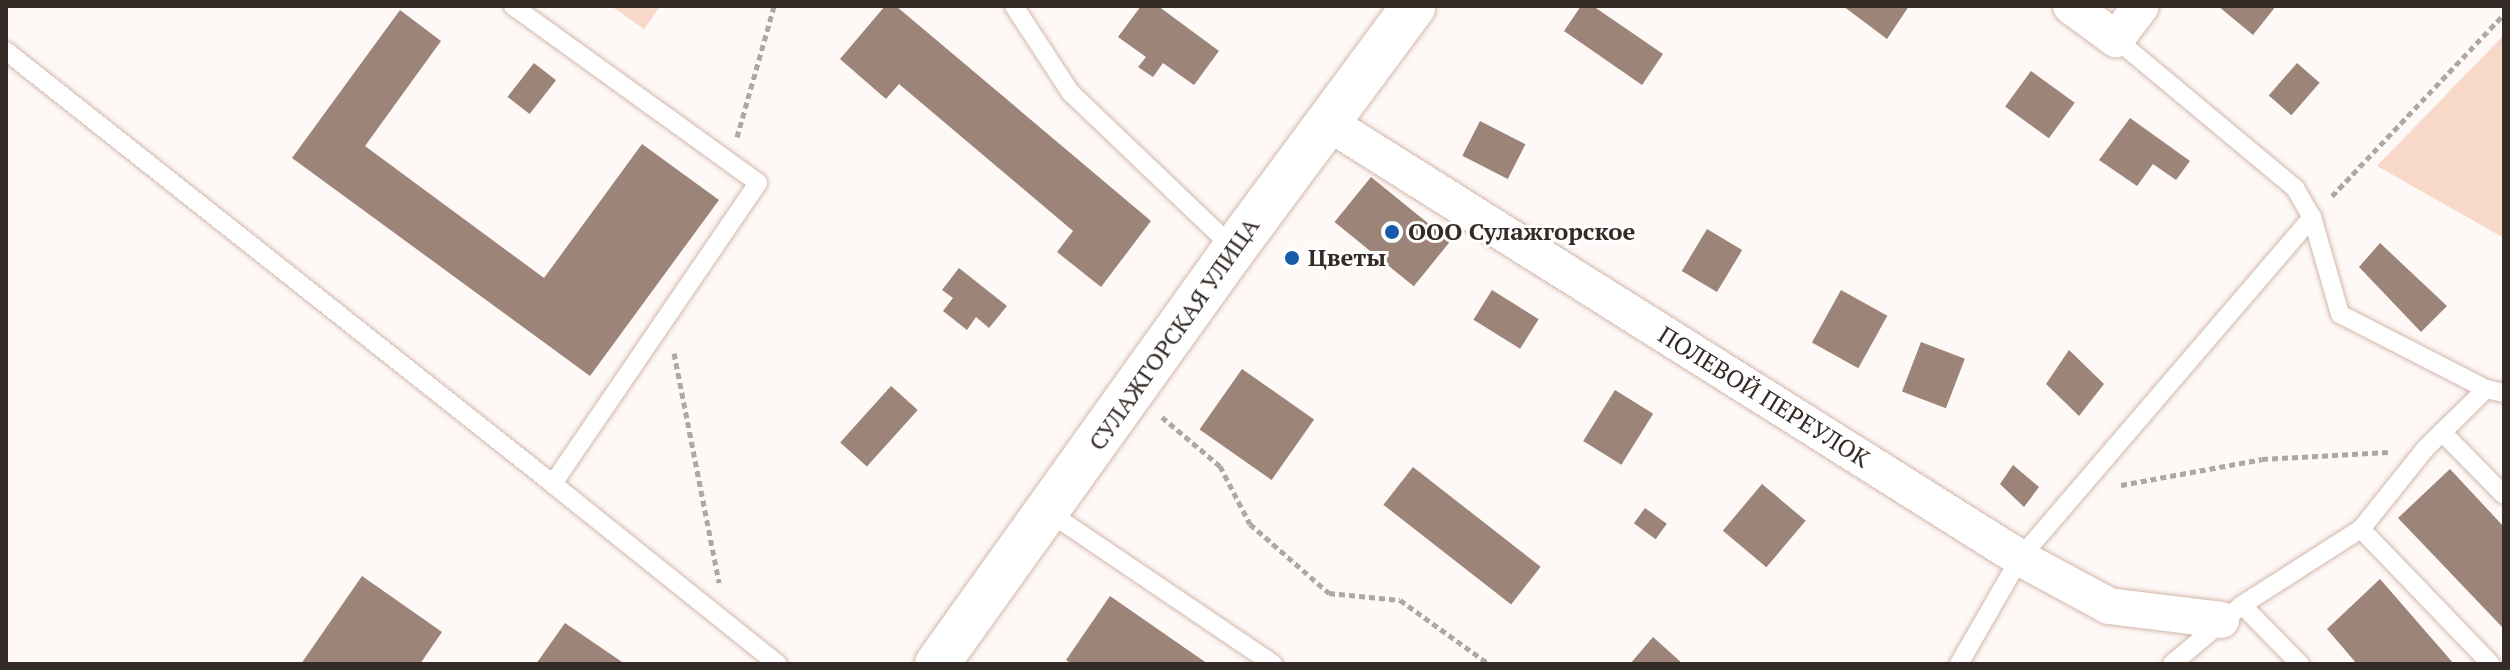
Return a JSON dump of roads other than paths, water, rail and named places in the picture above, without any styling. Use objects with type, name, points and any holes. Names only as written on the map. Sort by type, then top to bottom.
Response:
[{"type":"main road","name":"СУЛАЖГОРСКАЯ УЛИЦА","points":[[948,657],[1047,511],[1134,394],[1234,249],[1414,6]]},
{"type":"street","points":[[2071,6],[2116,39],[2141,6]]},
{"type":"street","name":"ПОЛЕВОЙ ПЕРЕУЛОК","points":[[1327,122],[2020,558],[2109,606],[2232,612]]},
{"type":"lane","points":[[513,6],[758,183],[553,484]]},
{"type":"lane","points":[[1014,6],[1071,93],[1234,249]]},
{"type":"lane","points":[[2116,39],[2295,188],[2312,217],[2340,314],[2495,391],[2425,449],[2361,529],[2232,612],[2172,664]]},
{"type":"lane","points":[[6,51],[778,664]]},
{"type":"lane","points":[[1959,664],[2020,558],[2200,352],[2312,217]]},
{"type":"lane","points":[[2442,432],[2504,495]]},
{"type":"lane","points":[[1047,511],[1273,664]]},
{"type":"lane","points":[[2361,529],[2491,664]]},
{"type":"lane","points":[[2232,612],[2300,664]]},
{"type":"place","name":"ООО Сулажгорское","points":[[1392,232]]},
{"type":"place","name":"Цветы","points":[[1292,258]]}]
